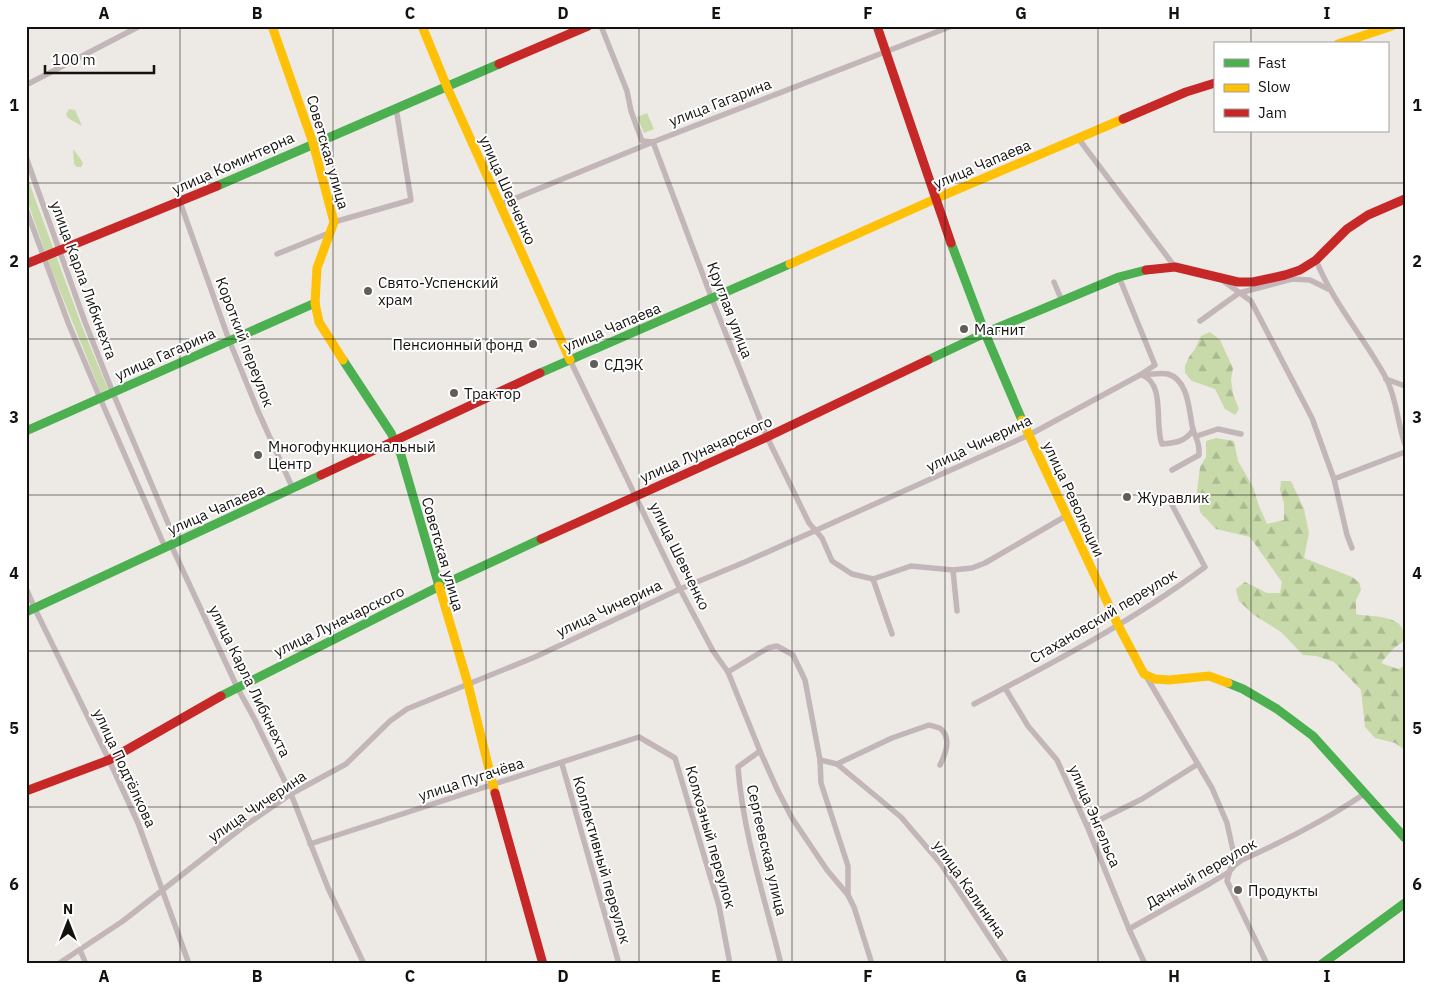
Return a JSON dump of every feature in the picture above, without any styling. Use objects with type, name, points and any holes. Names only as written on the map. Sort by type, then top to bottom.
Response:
[{"type":"main road","name":"Советская улица","points":[[272,26],[313,143],[334,222],[317,268],[315,303],[319,322],[330,342],[395,440],[401,456],[468,684],[493,785],[543,964]]},
{"type":"main road","name":"улица Шевченко","points":[[422,26],[446,87],[570,360]]},
{"type":"main road","name":"улица Коминтерна","points":[[26,264],[180,202],[588,26]]},
{"type":"main road","name":"улица Революции","points":[[877,26],[935,199],[985,333],[1066,516],[1118,625],[1144,674]]},
{"type":"main road","points":[[1360,41],[1392,26]]},
{"type":"main road","name":"улица Чапаева","points":[[30,611],[570,360],[935,199],[1186,92],[1214,83]]},
{"type":"main road","name":"улица Луначарского","points":[[26,791],[110,760],[237,687],[438,587],[767,437],[985,333],[1119,277],[1147,270],[1175,267],[1221,280],[1238,282],[1268,280],[1300,270],[1316,260],[1347,229],[1368,215],[1405,199]]},
{"type":"main road","name":"улица Гагарина","points":[[26,430],[315,303]]},
{"type":"main road","points":[[1144,674],[1155,679],[1169,680],[1209,676],[1219,678],[1243,689],[1277,709],[1313,736],[1405,838]]},
{"type":"main road","points":[[1322,964],[1405,903]]},
{"type":"street","points":[[26,85],[140,26]]},
{"type":"street","points":[[601,26],[627,91],[631,110],[642,141],[654,142]]},
{"type":"street","name":"улица Гагарина","points":[[499,205],[654,142],[952,26]]},
{"type":"street","points":[[334,222],[411,200],[396,108]]},
{"type":"street","points":[[1078,138],[1175,267]]},
{"type":"street","name":"Круглая улица","points":[[654,142],[712,299],[767,437],[809,523],[822,538],[832,561],[852,574],[874,579]]},
{"type":"street","name":"улица Карла Либкнехта","points":[[26,157],[59,252],[171,545]]},
{"type":"street","name":"Короткий переулок","points":[[180,202],[229,340],[293,489]]},
{"type":"street","name":"улица Карла Либкнехта","points":[[26,209],[54,285],[100,398],[237,687],[256,720],[291,794],[328,888],[364,964]]},
{"type":"street","points":[[277,254],[329,233]]},
{"type":"street","points":[[1316,260],[1329,289],[1386,379],[1396,406],[1405,444]]},
{"type":"street","name":"улица Чичерина","points":[[58,964],[163,891],[243,827],[291,794],[346,764],[390,721],[407,709],[535,657],[680,589],[1029,435],[1140,375],[1155,365],[1119,277]]},
{"type":"street","points":[[1200,321],[1239,293],[1292,279],[1310,280],[1329,289]]},
{"type":"street","points":[[1221,280],[1251,301],[1312,418],[1334,479],[1347,535],[1352,548]]},
{"type":"street","points":[[1054,282],[1062,301]]},
{"type":"street","name":"улица Шевченко","points":[[570,360],[680,589],[713,651],[728,672],[760,751],[792,818],[827,870],[848,895],[854,907],[872,964]]},
{"type":"street","points":[[1140,375],[1168,374],[1180,383],[1186,395],[1195,433],[1200,445],[1200,455],[1172,470]]},
{"type":"street","points":[[1140,375],[1148,378],[1154,385],[1159,406],[1158,435],[1162,444],[1177,443],[1195,433],[1218,429],[1241,434]]},
{"type":"street","points":[[1386,379],[1405,386]]},
{"type":"street","points":[[1334,479],[1405,452]]},
{"type":"street","name":"Стахановский переулок","points":[[974,704],[1159,601],[1205,567],[1171,503]]},
{"type":"street","points":[[892,634],[874,579],[911,566],[953,570],[972,568],[985,563],[1066,516]]},
{"type":"street","points":[[953,570],[958,611]]},
{"type":"street","name":"улица Подтёлкова","points":[[26,588],[30,611],[110,760],[138,823],[190,964]]},
{"type":"street","points":[[728,672],[768,648],[777,646],[793,654],[805,680],[820,760]]},
{"type":"street","points":[[1144,674],[1212,788],[1226,823],[1234,855],[1227,881],[1267,964]]},
{"type":"street","name":"улица Энгельса","points":[[1005,688],[1028,726],[1057,760],[1145,964]]},
{"type":"street","points":[[837,764],[892,738],[929,725],[940,729],[945,736],[948,751],[940,765]]},
{"type":"street","name":"улица Пугачёва","points":[[310,844],[639,738]]},
{"type":"street","name":"Колхозный переулок","points":[[639,738],[675,758],[719,906],[730,964]]},
{"type":"street","name":"Сергеевская улица","points":[[760,751],[738,767],[740,791],[754,859],[781,964]]},
{"type":"street","name":"улица Шевченко","points":[[820,760],[822,783],[848,866],[848,895]]},
{"type":"street","name":"улица Калинина","points":[[820,760],[837,764],[901,817],[941,864],[1007,964]]},
{"type":"street","name":"Коллективный переулок","points":[[562,764],[619,964]]},
{"type":"street","points":[[1087,826],[1142,799],[1198,764]]},
{"type":"street","name":"Дачный переулок","points":[[1129,929],[1229,872],[1235,864],[1312,826],[1364,794]]},
{"type":"street","points":[[80,950],[86,964]]},
{"type":"green space","points":[[69,109],[75,110],[82,126],[68,118],[66,114]]},
{"type":"green space","points":[[647,113],[654,129],[644,133],[637,117]]},
{"type":"green space","points":[[73,149],[82,161],[81,167],[77,167],[74,164]]},
{"type":"green space","points":[[26,174],[83,329],[108,389],[101,393],[50,266],[26,197]]},
{"type":"green space","points":[[1210,332],[1220,340],[1233,368],[1231,380],[1233,394],[1239,409],[1235,415],[1225,409],[1215,389],[1192,381],[1185,373],[1185,366],[1201,336]]},
{"type":"green space","points":[[1216,438],[1234,441],[1238,461],[1253,487],[1267,524],[1284,520],[1284,503],[1280,490],[1281,481],[1291,481],[1304,509],[1309,533],[1304,558],[1352,577],[1359,582],[1361,590],[1356,600],[1356,614],[1388,618],[1400,625],[1404,631],[1405,640],[1393,649],[1381,663],[1398,669],[1405,666],[1405,750],[1395,743],[1375,738],[1365,727],[1361,690],[1334,662],[1316,656],[1303,655],[1281,632],[1254,615],[1239,601],[1236,589],[1245,582],[1267,593],[1280,593],[1282,582],[1250,537],[1216,529],[1200,512],[1197,491],[1200,467],[1206,457],[1206,441]]},
{"type":"traffic: fast","points":[[217,186],[499,64]]},
{"type":"traffic: fast","points":[[951,243],[985,333],[1022,420]]},
{"type":"traffic: fast","points":[[540,373],[790,264]]},
{"type":"traffic: fast","points":[[928,360],[985,333],[1119,277],[1146,270]]},
{"type":"traffic: fast","points":[[26,431],[315,303]]},
{"type":"traffic: fast","points":[[343,360],[391,433],[401,455],[439,586]]},
{"type":"traffic: fast","points":[[26,612],[321,475]]},
{"type":"traffic: fast","points":[[221,696],[438,587],[541,539]]},
{"type":"traffic: fast","points":[[1228,683],[1243,689],[1277,709],[1313,736],[1405,838]]},
{"type":"traffic: fast","points":[[1322,964],[1405,903]]},
{"type":"traffic: slow","points":[[272,26],[313,143],[334,222],[317,268],[315,303],[319,322],[343,360]]},
{"type":"traffic: slow","points":[[422,26],[447,87],[570,360]]},
{"type":"traffic: slow","points":[[1344,42],[1392,26]]},
{"type":"traffic: slow","points":[[790,264],[935,199],[1123,119]]},
{"type":"traffic: slow","points":[[1022,420],[1118,625],[1144,674],[1155,679],[1169,680],[1209,676],[1228,683]]},
{"type":"traffic: slow","points":[[439,586],[468,684],[495,793]]},
{"type":"traffic: jam","points":[[499,64],[588,26]]},
{"type":"traffic: jam","points":[[877,26],[951,243]]},
{"type":"traffic: jam","points":[[1123,119],[1186,92],[1214,83]]},
{"type":"traffic: jam","points":[[26,264],[217,186]]},
{"type":"traffic: jam","points":[[1146,270],[1175,267],[1238,282],[1253,282],[1285,275],[1300,270],[1316,260],[1347,229],[1368,215],[1405,199]]},
{"type":"traffic: jam","points":[[541,539],[767,437],[928,360]]},
{"type":"traffic: jam","points":[[321,475],[540,373]]},
{"type":"traffic: jam","points":[[26,791],[109,760],[221,696]]},
{"type":"traffic: jam","points":[[495,793],[543,964]]},
{"type":"place","name":"Свято-Успенский храм","points":[[368,291]]},
{"type":"place","name":"Магнит","points":[[964,329]]},
{"type":"place","name":"Пенсионный фонд","points":[[533,344]]},
{"type":"place","name":"СДЭК","points":[[594,364]]},
{"type":"place","name":"Трактор","points":[[454,393]]},
{"type":"place","name":"Многофункциональный Центр","points":[[258,455]]},
{"type":"place","name":"Журавлик","points":[[1127,497]]},
{"type":"place","name":"Продукты","points":[[1238,890]]}]
